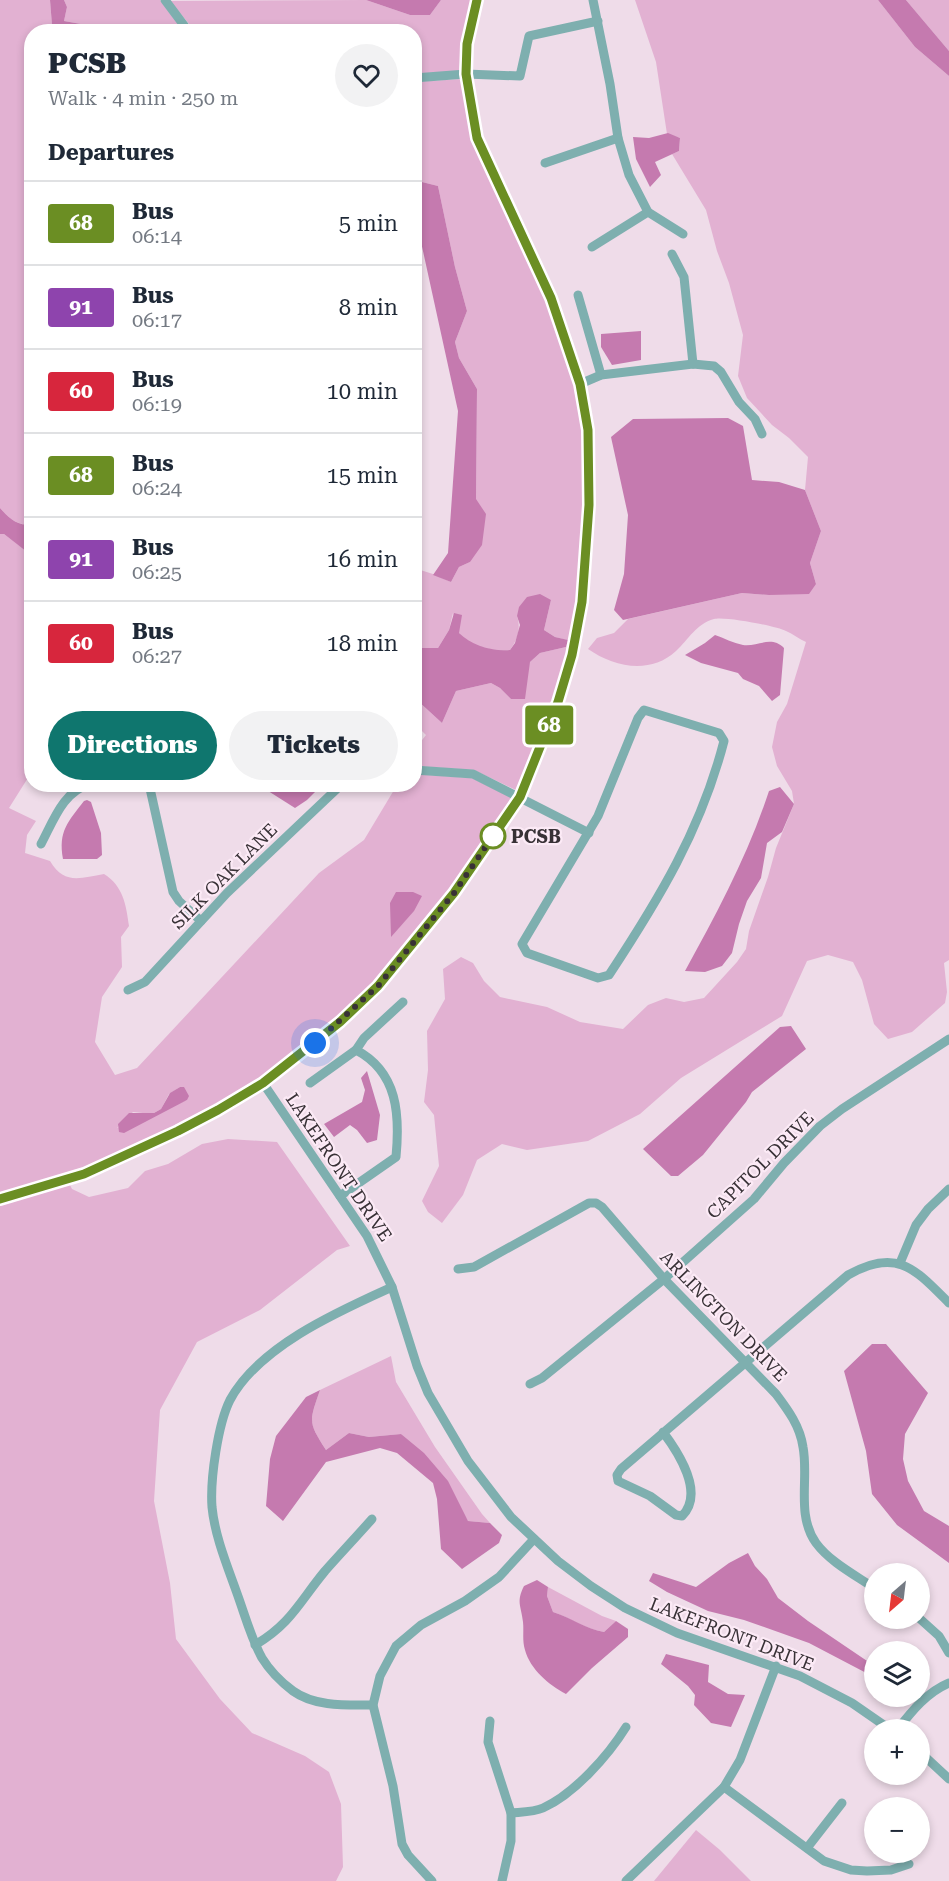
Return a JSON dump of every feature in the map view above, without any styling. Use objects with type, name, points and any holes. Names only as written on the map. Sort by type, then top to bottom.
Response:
[{"type":"street","points":[[165,0],[183,24]]},
{"type":"street","points":[[0,1199],[84,1174],[218,1110],[263,1083],[333,1028],[378,986],[454,893],[520,797],[558,702],[572,655],[582,602],[589,505],[588,430],[580,384],[551,298],[477,138],[466,74],[467,44],[477,0]]},
{"type":"street","points":[[593,0],[618,138],[629,175],[648,212],[683,234]]},
{"type":"street","points":[[422,77],[466,74],[520,76],[529,36],[598,21]]},
{"type":"street","points":[[544,163],[618,138]]},
{"type":"street","points":[[592,247],[648,212]]},
{"type":"street","points":[[672,254],[684,277],[693,364]]},
{"type":"street","points":[[578,295],[601,375]]},
{"type":"street","points":[[580,384],[601,375],[693,364],[714,366],[721,372],[732,392],[755,419],[762,434]]},
{"type":"street","points":[[644,710],[719,733],[724,741],[715,777],[681,858],[654,907],[609,975],[598,978],[527,953],[522,944],[589,833],[638,718],[644,710]]},
{"type":"street","points":[[422,771],[473,774],[589,833]]},
{"type":"street","points":[[41,844],[67,797],[73,792]]},
{"type":"street","points":[[151,792],[173,892],[179,901],[201,921]]},
{"type":"street","name":"SILK OAK LANE","points":[[128,990],[145,982],[227,892],[333,792]]},
{"type":"street","points":[[310,1083],[356,1050],[364,1038],[403,1002]]},
{"type":"street","name":"CAPITOL DRIVE","points":[[530,1384],[542,1378],[664,1279],[754,1199],[784,1163],[820,1126],[949,1039]]},
{"type":"street","points":[[340,1196],[396,1157],[398,1137],[394,1095],[387,1076],[368,1056],[356,1050]]},
{"type":"street","name":"LAKEFRONT DRIVE","points":[[263,1083],[367,1236],[392,1287],[417,1366],[444,1422],[486,1488],[534,1539],[591,1586],[645,1619],[696,1640],[776,1666],[830,1690],[875,1719]]},
{"type":"street","points":[[900,1263],[916,1225],[928,1209],[949,1189]]},
{"type":"street","name":"ARLINGTON DRIVE","points":[[458,1269],[474,1267],[589,1203],[596,1203],[602,1207],[664,1279],[776,1394],[796,1423],[804,1449],[808,1529],[816,1543],[831,1559],[864,1581]]},
{"type":"street","points":[[663,1432],[686,1467],[690,1494],[686,1512],[682,1516],[676,1515],[650,1496],[623,1485],[618,1481],[617,1475],[621,1468],[744,1362],[848,1275],[870,1264],[900,1263],[918,1272],[949,1303]]},
{"type":"street","points":[[373,1705],[337,1706],[309,1699],[295,1692],[275,1675],[255,1645],[223,1551],[212,1508],[213,1478],[222,1422],[230,1400],[247,1377],[284,1344],[340,1310],[392,1287]]},
{"type":"street","points":[[255,1645],[273,1634],[289,1619],[325,1572],[372,1519]]},
{"type":"street","points":[[432,1881],[408,1855],[402,1844],[393,1786],[373,1705],[380,1676],[396,1646],[420,1625],[465,1601],[498,1577],[534,1539]]},
{"type":"street","points":[[930,1628],[939,1636],[949,1653]]},
{"type":"street","points":[[626,1881],[724,1787],[740,1760],[776,1666]]},
{"type":"street","points":[[907,1719],[924,1699],[937,1688],[949,1683]]},
{"type":"street","points":[[490,1720],[488,1742],[511,1813],[511,1840],[502,1881]]},
{"type":"street","points":[[511,1813],[542,1809],[568,1793],[615,1746],[626,1727]]},
{"type":"street","points":[[930,1761],[949,1779]]},
{"type":"street","points":[[724,1787],[824,1861],[851,1870],[867,1871],[891,1870],[909,1864]]},
{"type":"street","points":[[807,1848],[842,1803]]},
{"type":"shaded area","points":[[0,0],[50,0],[52,24],[24,24],[24,524],[6,515],[0,508]]},
{"type":"shaded area","points":[[50,0],[64,0],[67,7],[64,21],[81,24],[52,24]]},
{"type":"shaded area","points":[[64,0],[160,0],[178,24],[81,24],[64,21],[67,7]]},
{"type":"shaded area","points":[[366,0],[410,15],[430,15],[441,0],[474,0],[459,71],[422,73],[422,24],[189,24],[170,1]]},
{"type":"shaded area","points":[[366,0],[441,0],[430,15],[410,15]]},
{"type":"shaded area","points":[[635,0],[878,0],[915,47],[949,76],[949,960],[944,963],[947,992],[945,1003],[912,1032],[888,1039],[874,1024],[862,980],[853,962],[828,955],[807,961],[782,1016],[681,1078],[640,1114],[588,1141],[527,1150],[502,1144],[477,1160],[463,1195],[442,1223],[428,1212],[422,1201],[439,1166],[434,1115],[424,1102],[428,1070],[427,1031],[445,999],[443,969],[461,957],[473,963],[484,981],[500,997],[547,1007],[580,1022],[623,1029],[648,1005],[666,998],[684,1002],[704,998],[746,949],[749,931],[776,848],[794,804],[792,791],[777,766],[772,747],[777,722],[787,704],[806,642],[786,631],[772,627],[720,618],[702,624],[666,659],[644,666],[620,664],[588,649],[597,638],[614,633],[628,619],[742,593],[769,595],[816,584],[810,563],[821,531],[805,490],[808,457],[772,425],[747,398],[738,376],[743,335],[729,283],[717,251],[706,210],[672,154],[679,151],[680,138],[667,134],[656,62]]},
{"type":"shaded area","points":[[878,0],[906,0],[949,51],[949,76],[915,47]]},
{"type":"shaded area","points":[[906,0],[949,0],[949,51]]},
{"type":"shaded area","points":[[461,79],[473,140],[548,300],[577,388],[584,431],[585,508],[578,602],[568,654],[555,701],[518,791],[474,770],[422,767],[422,740],[426,735],[422,731],[422,705],[442,723],[456,691],[491,683],[511,699],[530,662],[540,653],[566,647],[567,640],[555,637],[544,630],[551,600],[517,616],[518,633],[510,650],[490,649],[475,645],[463,638],[457,628],[453,613],[449,630],[438,648],[422,648],[422,571],[451,582],[459,567],[470,562],[476,499],[477,389],[459,358],[455,342],[467,311],[438,186],[422,182],[422,81]]},
{"type":"shaded area","points":[[668,133],[680,138],[679,151],[655,162],[661,175],[650,187],[636,159],[633,137],[649,138]]},
{"type":"shaded area","points":[[422,182],[438,186],[467,311],[455,342],[459,358],[477,389],[476,499],[486,514],[482,545],[470,562],[459,567],[451,582],[433,575],[448,553],[458,411],[422,247]]},
{"type":"shaded area","points":[[641,331],[641,360],[612,365],[601,347],[601,334]]},
{"type":"shaded area","points":[[728,418],[743,426],[752,480],[779,482],[805,490],[821,531],[810,563],[816,584],[809,594],[742,593],[623,620],[614,610],[624,574],[628,515],[611,437],[633,419]]},
{"type":"shaded area","points":[[0,508],[10,518],[24,524],[24,550],[4,534],[0,534]]},
{"type":"shaded area","points":[[0,534],[4,534],[24,549],[24,784],[9,808],[36,821],[27,835],[25,853],[50,861],[55,869],[67,877],[80,878],[104,874],[116,884],[122,896],[129,926],[121,937],[122,967],[102,997],[95,1042],[115,1075],[137,1068],[319,873],[364,840],[393,792],[422,792],[422,775],[472,778],[514,799],[451,890],[375,984],[338,1019],[261,1079],[216,1107],[83,1170],[0,1195]],"holes":[[[180,1087],[187,1100],[152,1114],[161,1109],[169,1094]],[[133,1112],[152,1114],[117,1128]]]},
{"type":"shaded area","points":[[540,594],[551,600],[544,630],[555,637],[568,640],[566,647],[540,653],[530,662],[525,699],[511,699],[491,683],[456,691],[442,723],[422,705],[422,648],[438,648],[449,630],[454,613],[462,615],[459,633],[470,641],[483,647],[510,650],[515,643],[520,625],[517,616],[519,607],[527,597]]},
{"type":"shaded area","points":[[715,635],[743,645],[774,642],[784,648],[780,695],[772,701],[759,686],[743,679],[738,673],[701,663],[685,655]]},
{"type":"shaded area","points":[[780,787],[794,804],[782,832],[767,843],[761,878],[747,901],[732,953],[722,966],[705,972],[685,971],[742,861],[769,791]]},
{"type":"shaded area","points":[[270,792],[315,792],[295,808]]},
{"type":"shaded area","points":[[87,800],[91,802],[101,833],[102,855],[97,859],[63,859],[63,834],[73,815]]},
{"type":"shaded area","points":[[396,892],[413,892],[422,896],[414,911],[391,937],[390,903]]},
{"type":"shaded area","points":[[791,1026],[806,1049],[752,1092],[703,1155],[678,1176],[671,1176],[643,1149],[780,1027]]},
{"type":"shaded area","points":[[367,1071],[380,1115],[377,1140],[367,1143],[350,1125],[334,1137],[324,1124],[362,1102],[365,1090],[361,1078]]},
{"type":"shaded area","points":[[184,1087],[189,1096],[187,1100],[124,1133],[119,1132],[118,1124],[129,1113],[154,1113],[161,1109],[170,1093]]},
{"type":"shaded area","points":[[228,1139],[277,1142],[350,1246],[337,1250],[260,1310],[197,1342],[160,1410],[154,1501],[170,1583],[176,1639],[220,1699],[252,1733],[305,1756],[329,1772],[341,1804],[343,1867],[336,1881],[0,1881],[0,1203],[69,1183],[72,1189],[89,1197],[128,1188],[145,1171],[168,1164],[202,1144]]},
{"type":"shaded area","points":[[872,1344],[886,1344],[928,1393],[905,1434],[903,1459],[908,1481],[924,1511],[949,1526],[949,1563],[897,1525],[872,1494],[866,1451],[844,1371]]},
{"type":"shaded area","points":[[391,1356],[396,1382],[435,1447],[490,1523],[468,1521],[401,1434],[369,1437],[349,1433],[326,1450],[320,1441],[313,1427],[312,1416],[320,1390]]},
{"type":"shaded area","points":[[320,1390],[312,1422],[326,1450],[349,1433],[369,1437],[401,1434],[424,1453],[448,1481],[468,1521],[490,1523],[502,1535],[499,1543],[462,1569],[441,1549],[437,1499],[433,1483],[397,1453],[380,1448],[326,1462],[283,1521],[266,1506],[270,1459],[276,1436],[306,1397]]},
{"type":"shaded area","points":[[748,1553],[778,1598],[864,1659],[864,1672],[809,1643],[744,1620],[708,1611],[649,1581],[653,1573],[696,1587],[729,1563]]},
{"type":"shaded area","points":[[537,1580],[548,1587],[547,1596],[553,1612],[597,1631],[604,1632],[616,1621],[628,1629],[628,1637],[566,1694],[553,1686],[536,1670],[524,1647],[520,1596],[524,1586]]},
{"type":"shaded area","points":[[548,1587],[616,1621],[604,1632],[553,1612],[547,1596]]},
{"type":"shaded area","points":[[666,1654],[709,1665],[708,1682],[728,1694],[745,1695],[731,1727],[711,1723],[694,1705],[695,1695],[688,1686],[661,1664]]},
{"type":"shaded area","points":[[696,1830],[720,1850],[751,1881],[654,1881]]},
{"type":"bus line","name":"68","points":[[0,1199],[84,1174],[178,1131],[263,1083],[340,1022],[378,986],[454,893],[520,797],[558,702],[572,655],[582,602],[589,505],[588,430],[580,384],[551,298],[477,138],[466,74],[467,44],[477,0]]},
{"type":"place","name":"PCSB","points":[[493,836]]},
{"type":"route","points":[[315,1043],[378,986],[454,893],[493,836]]}]
